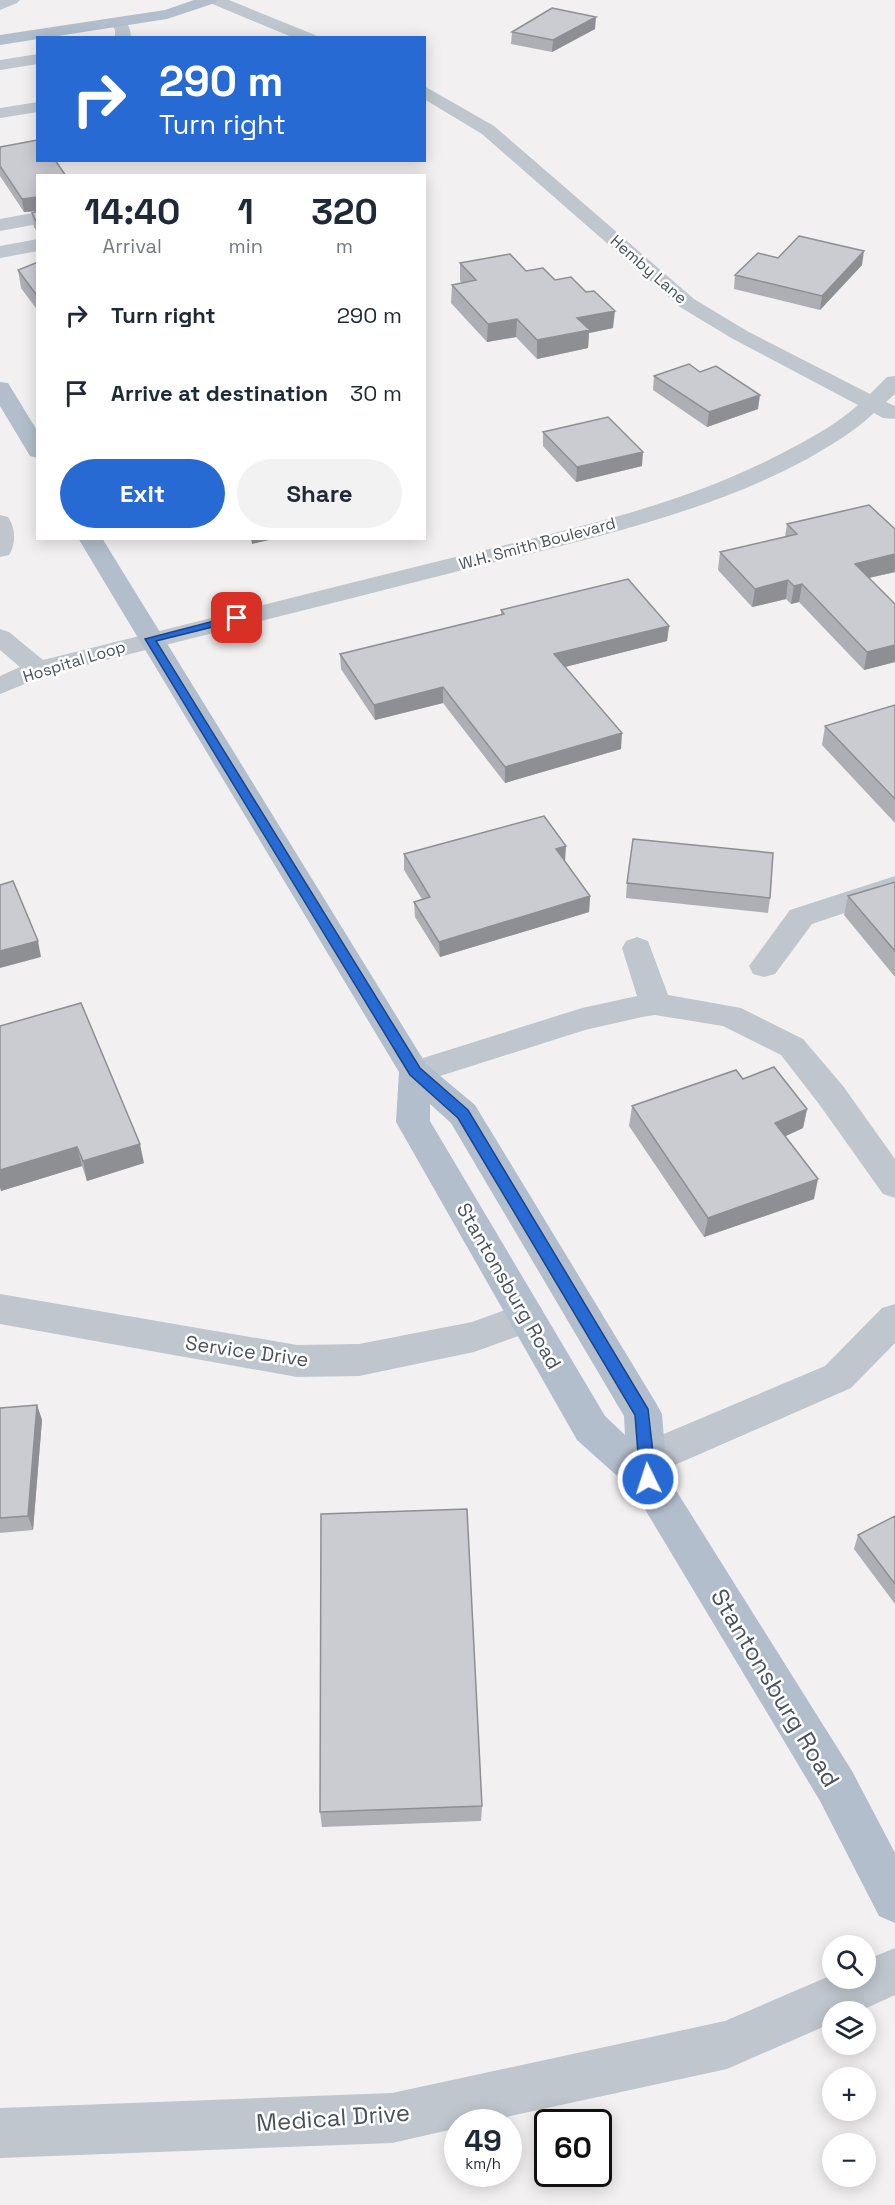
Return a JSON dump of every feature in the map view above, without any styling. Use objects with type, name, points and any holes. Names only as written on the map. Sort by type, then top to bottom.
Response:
[{"type":"main road","points":[[0,40],[120,30],[210,0]]},
{"type":"main road","points":[[0,388],[36,447]]},
{"type":"main road","name":"Stantonsburg Road","points":[[91,540],[415,1072],[463,1114],[643,1414],[647,1469]]},
{"type":"main road","name":"Stantonsburg Road","points":[[415,1072],[413,1122],[591,1428],[647,1469],[836,1786],[895,1900]]},
{"type":"street","points":[[0,5],[12,0]]},
{"type":"street","points":[[215,0],[304,36]]},
{"type":"street","points":[[17,37],[36,58]]},
{"type":"street","points":[[0,65],[36,59]]},
{"type":"street","name":"Hemby Lane","points":[[426,92],[488,130],[687,303],[740,334],[885,409]]},
{"type":"street","points":[[0,113],[36,107]]},
{"type":"street","points":[[0,225],[36,218]]},
{"type":"street","points":[[0,252],[36,245]]},
{"type":"street","name":"W.H. Smith Boulevard","points":[[150,639],[532,545],[626,520],[734,484],[885,409],[895,381]]},
{"type":"street","points":[[0,522],[3,537],[0,550]]},
{"type":"street","points":[[0,637],[38,669]]},
{"type":"street","name":"Hospital Loop","points":[[0,686],[38,669],[150,639]]},
{"type":"street","points":[[764,966],[801,917],[895,886]]},
{"type":"street","points":[[638,948],[655,1004]]},
{"type":"street","points":[[415,1072],[582,1019],[655,1004],[730,1016],[792,1047],[831,1095],[895,1185]]},
{"type":"street","name":"Service Drive","points":[[0,1309],[297,1361],[359,1360],[474,1337],[527,1317]]},
{"type":"street","points":[[647,1469],[838,1377],[895,1318]]},
{"type":"street","name":"Medical Drive","points":[[0,2133],[392,2118],[727,2045],[895,1971]]},
{"type":"building","points":[[552,8],[596,17],[553,40],[512,32]]},
{"type":"building","points":[[36,140],[36,162],[56,162],[65,174],[36,174],[36,197],[22,199],[0,166],[0,147]]},
{"type":"building","points":[[799,236],[864,251],[822,296],[735,275],[758,253],[778,258]]},
{"type":"building","points":[[510,254],[526,271],[543,268],[555,280],[571,277],[586,292],[594,291],[615,311],[577,318],[590,330],[537,340],[517,319],[488,324],[452,285],[476,280],[460,263]]},
{"type":"building","points":[[36,263],[36,293],[35,293],[18,270]]},
{"type":"building","points":[[689,364],[700,372],[716,366],[760,395],[709,412],[654,376]]},
{"type":"building","points":[[608,417],[643,452],[577,467],[543,432]]},
{"type":"building","points":[[869,505],[895,529],[895,554],[855,564],[895,604],[895,645],[867,652],[802,584],[794,586],[788,580],[755,589],[720,552],[797,534],[787,524]]},
{"type":"building","points":[[628,579],[669,626],[554,654],[622,733],[505,767],[443,687],[374,705],[340,654],[504,614],[501,610]]},
{"type":"building","points":[[895,705],[895,799],[825,726]]},
{"type":"building","points":[[544,816],[566,846],[556,849],[590,896],[439,942],[414,902],[430,897],[404,854]]},
{"type":"building","points":[[633,839],[773,853],[770,898],[627,883]]},
{"type":"building","points":[[13,881],[38,941],[0,951],[0,885]]},
{"type":"building","points":[[895,882],[895,951],[848,896]]},
{"type":"building","points":[[81,1003],[140,1144],[83,1161],[77,1147],[0,1170],[0,1026]]},
{"type":"building","points":[[774,1067],[807,1109],[775,1123],[818,1179],[708,1218],[632,1106],[736,1070],[743,1079]]},
{"type":"building","points":[[37,1405],[28,1516],[0,1518],[0,1408]]},
{"type":"building","points":[[467,1509],[482,1806],[320,1812],[321,1514]]},
{"type":"building","points":[[895,1516],[895,1584],[858,1535]]},
{"type":"route","points":[[237,618],[150,639],[415,1072],[463,1114],[643,1414],[648,1479]]}]
